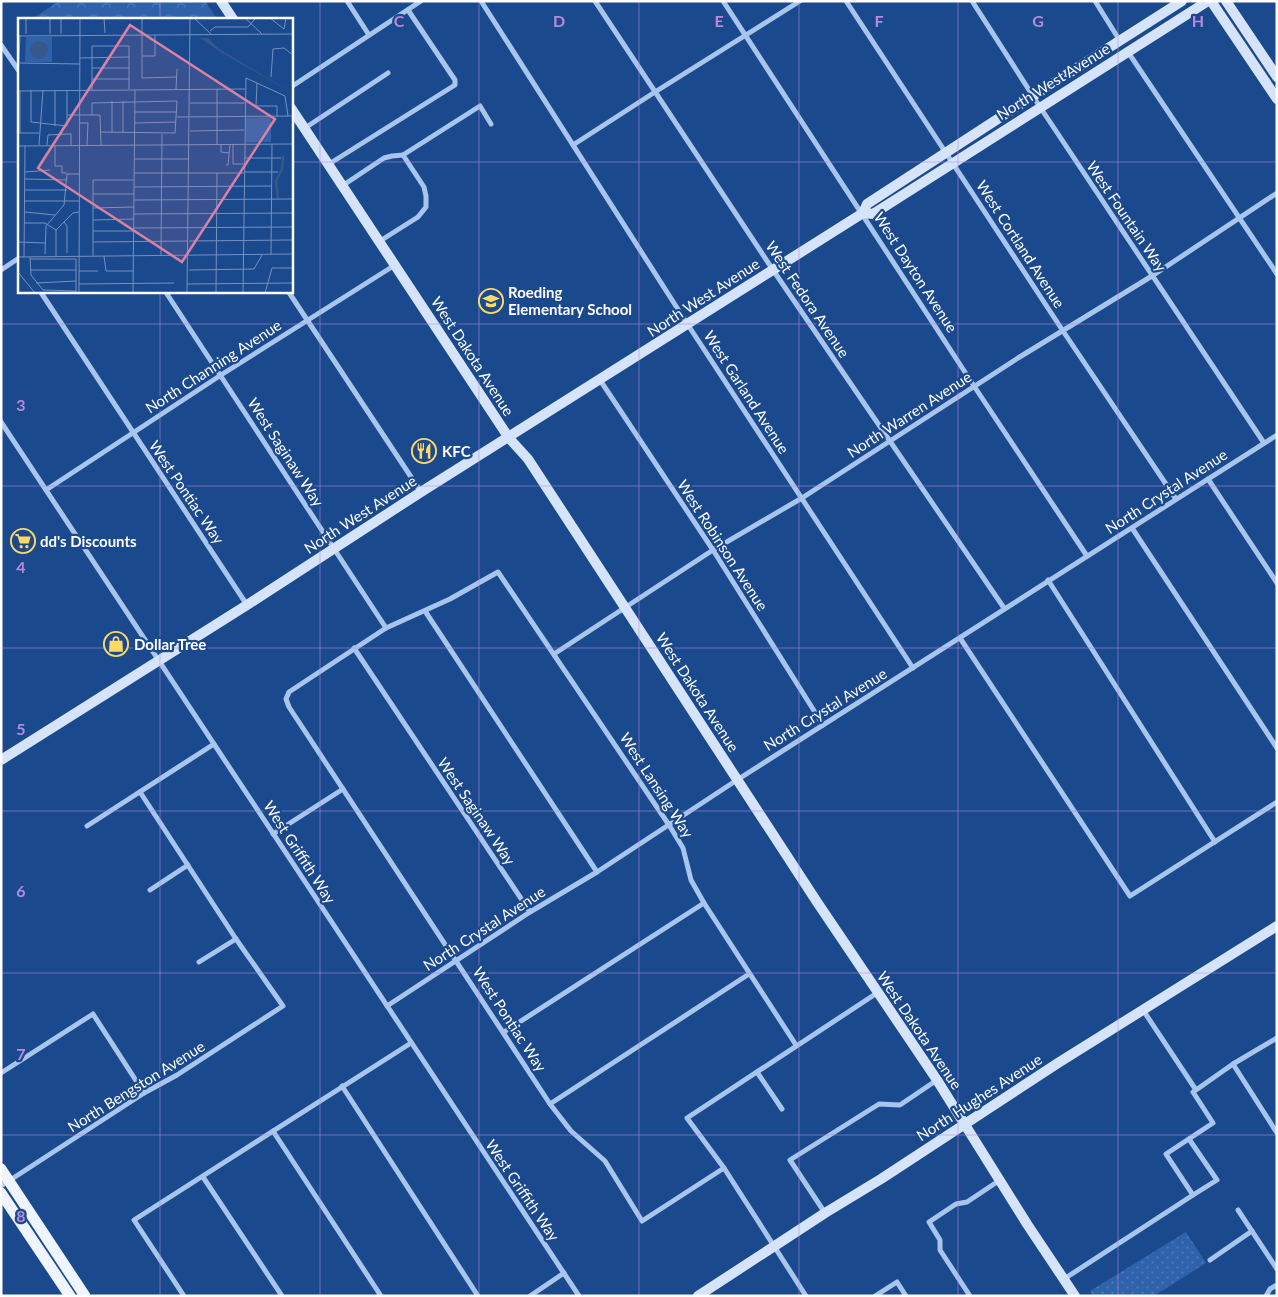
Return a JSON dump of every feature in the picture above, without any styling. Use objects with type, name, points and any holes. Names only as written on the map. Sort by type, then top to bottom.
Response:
[{"type":"main road","points":[[1,1169],[5,1184],[85,1296]]},
{"type":"main road","points":[[1,1193],[70,1296]]},
{"type":"street","points":[[221,1],[232,18]]},
{"type":"street","points":[[347,1],[369,35]]},
{"type":"street","points":[[292,86],[421,1]]},
{"type":"street","name":"West Garland Avenue","points":[[481,1],[688,324],[913,668]]},
{"type":"street","name":"West Fedora Avenue","points":[[595,1],[773,270],[1004,608]]},
{"type":"street","name":"West Dayton Avenue","points":[[723,1],[974,386],[1088,556]]},
{"type":"street","points":[[573,146],[800,1]]},
{"type":"street","name":"West Cortland Avenue","points":[[846,1],[1176,499]]},
{"type":"street","name":"West Fountain Way","points":[[972,1],[1040,107],[1264,443]]},
{"type":"street","points":[[1095,1],[1120,41]]},
{"type":"street","name":"North West Avenue","points":[[863,214],[867,204],[1182,1]]},
{"type":"street","points":[[1210,1],[1277,99]]},
{"type":"street","name":"North West Avenue","points":[[1,760],[773,270],[863,214],[873,214],[952,162],[1210,1]]},
{"type":"street","points":[[1226,1],[1277,77]]},
{"type":"street","points":[[328,165],[454,85],[455,80],[408,10]]},
{"type":"street","points":[[1,45],[18,70]]},
{"type":"street","points":[[1128,52],[1277,274]]},
{"type":"street","points":[[305,128],[388,73]]},
{"type":"street","points":[[342,186],[384,158],[403,155],[480,106],[491,124]]},
{"type":"street","name":"West Dakota Avenue","points":[[292,109],[509,438],[528,459],[877,993],[937,1080],[1075,1296]]},
{"type":"street","points":[[379,242],[418,217],[426,207],[424,187],[403,155]]},
{"type":"street","name":"North Warren Avenue","points":[[554,654],[713,550],[802,498],[974,386],[1152,276],[1277,193]]},
{"type":"street","points":[[1,270],[18,259]]},
{"type":"street","name":"North Channing Avenue","points":[[46,490],[221,375],[395,265]]},
{"type":"street","name":"West Pontiac Way","points":[[41,292],[247,605]]},
{"type":"street","name":"West Saginaw Way","points":[[166,292],[386,628]]},
{"type":"street","points":[[289,292],[421,492]]},
{"type":"street","name":"West Robinson Avenue","points":[[600,380],[713,550],[823,725]]},
{"type":"street","name":"West Griffith Way","points":[[1,422],[579,1296]]},
{"type":"street","name":"North Crystal Avenue","points":[[387,1006],[530,912],[597,872],[1004,608],[1277,435]]},
{"type":"street","points":[[1208,479],[1277,583]]},
{"type":"street","points":[[1132,528],[1277,748]]},
{"type":"street","name":"West Lansing Way","points":[[425,610],[450,599],[498,572],[669,825],[683,848],[691,880],[704,903],[796,1045]]},
{"type":"street","points":[[1048,580],[1215,842]]},
{"type":"street","points":[[354,648],[386,628],[425,610],[597,872]]},
{"type":"street","points":[[960,638],[1130,896],[1277,802]]},
{"type":"street","name":"West Pontiac Way","points":[[354,648],[297,685],[287,696],[289,707],[550,1104],[571,1131],[605,1161],[642,1220],[724,1168]]},
{"type":"street","name":"West Saginaw Way","points":[[354,648],[530,912]]},
{"type":"street","points":[[87,826],[214,744]]},
{"type":"street","points":[[273,834],[344,789]]},
{"type":"street","points":[[140,792],[236,938],[198,962]]},
{"type":"street","points":[[150,890],[188,865]]},
{"type":"street","points":[[504,1032],[704,903]]},
{"type":"street","name":"North Hughes Avenue","points":[[698,1296],[1058,1063],[1277,926]]},
{"type":"street","name":"North Bengston Avenue","points":[[5,1184],[144,1093],[177,1075],[283,1006],[236,938]]},
{"type":"street","points":[[550,1104],[749,974]]},
{"type":"street","points":[[806,1296],[724,1168],[688,1118],[877,993]]},
{"type":"street","points":[[1143,1010],[1213,1123],[1166,1154],[1193,1195]]},
{"type":"street","points":[[1,1073],[93,1014],[144,1093]]},
{"type":"street","points":[[1194,1091],[1233,1064],[1277,1038]]},
{"type":"street","points":[[184,1296],[134,1220],[411,1043]]},
{"type":"street","points":[[1233,1064],[1277,1132]]},
{"type":"street","points":[[757,1072],[782,1109]]},
{"type":"street","points":[[825,1213],[790,1160],[879,1104],[900,1105],[937,1080]]},
{"type":"street","points":[[342,1086],[478,1296]]},
{"type":"street","points":[[273,1131],[381,1296]]},
{"type":"street","points":[[1064,1279],[1216,1180],[1189,1139]]},
{"type":"street","points":[[203,1177],[282,1296]]},
{"type":"street","points":[[970,1296],[940,1250],[940,1240],[929,1222],[956,1204],[967,1202],[1000,1180]]},
{"type":"street","points":[[1238,1210],[1277,1269]]},
{"type":"street","points":[[1210,1260],[1252,1231]]},
{"type":"street","points":[[530,1296],[564,1273]]},
{"type":"street","points":[[875,1296],[897,1282],[906,1296]]},
{"type":"street","points":[[1266,1296],[1270,1289],[1277,1285]]},
{"type":"green space","points":[[59,1],[205,1],[216,18],[34,18]]},
{"type":"green space","points":[[1186,1232],[1206,1263],[1154,1296],[1093,1296],[1090,1291]]},
{"type":"place","name":"Roeding Elementary School","points":[[491,301]]},
{"type":"place","name":"KFC","points":[[424,451]]},
{"type":"place","name":"dd's Discounts","points":[[23,541]]},
{"type":"place","name":"Dollar Tree","points":[[116,644]]}]
